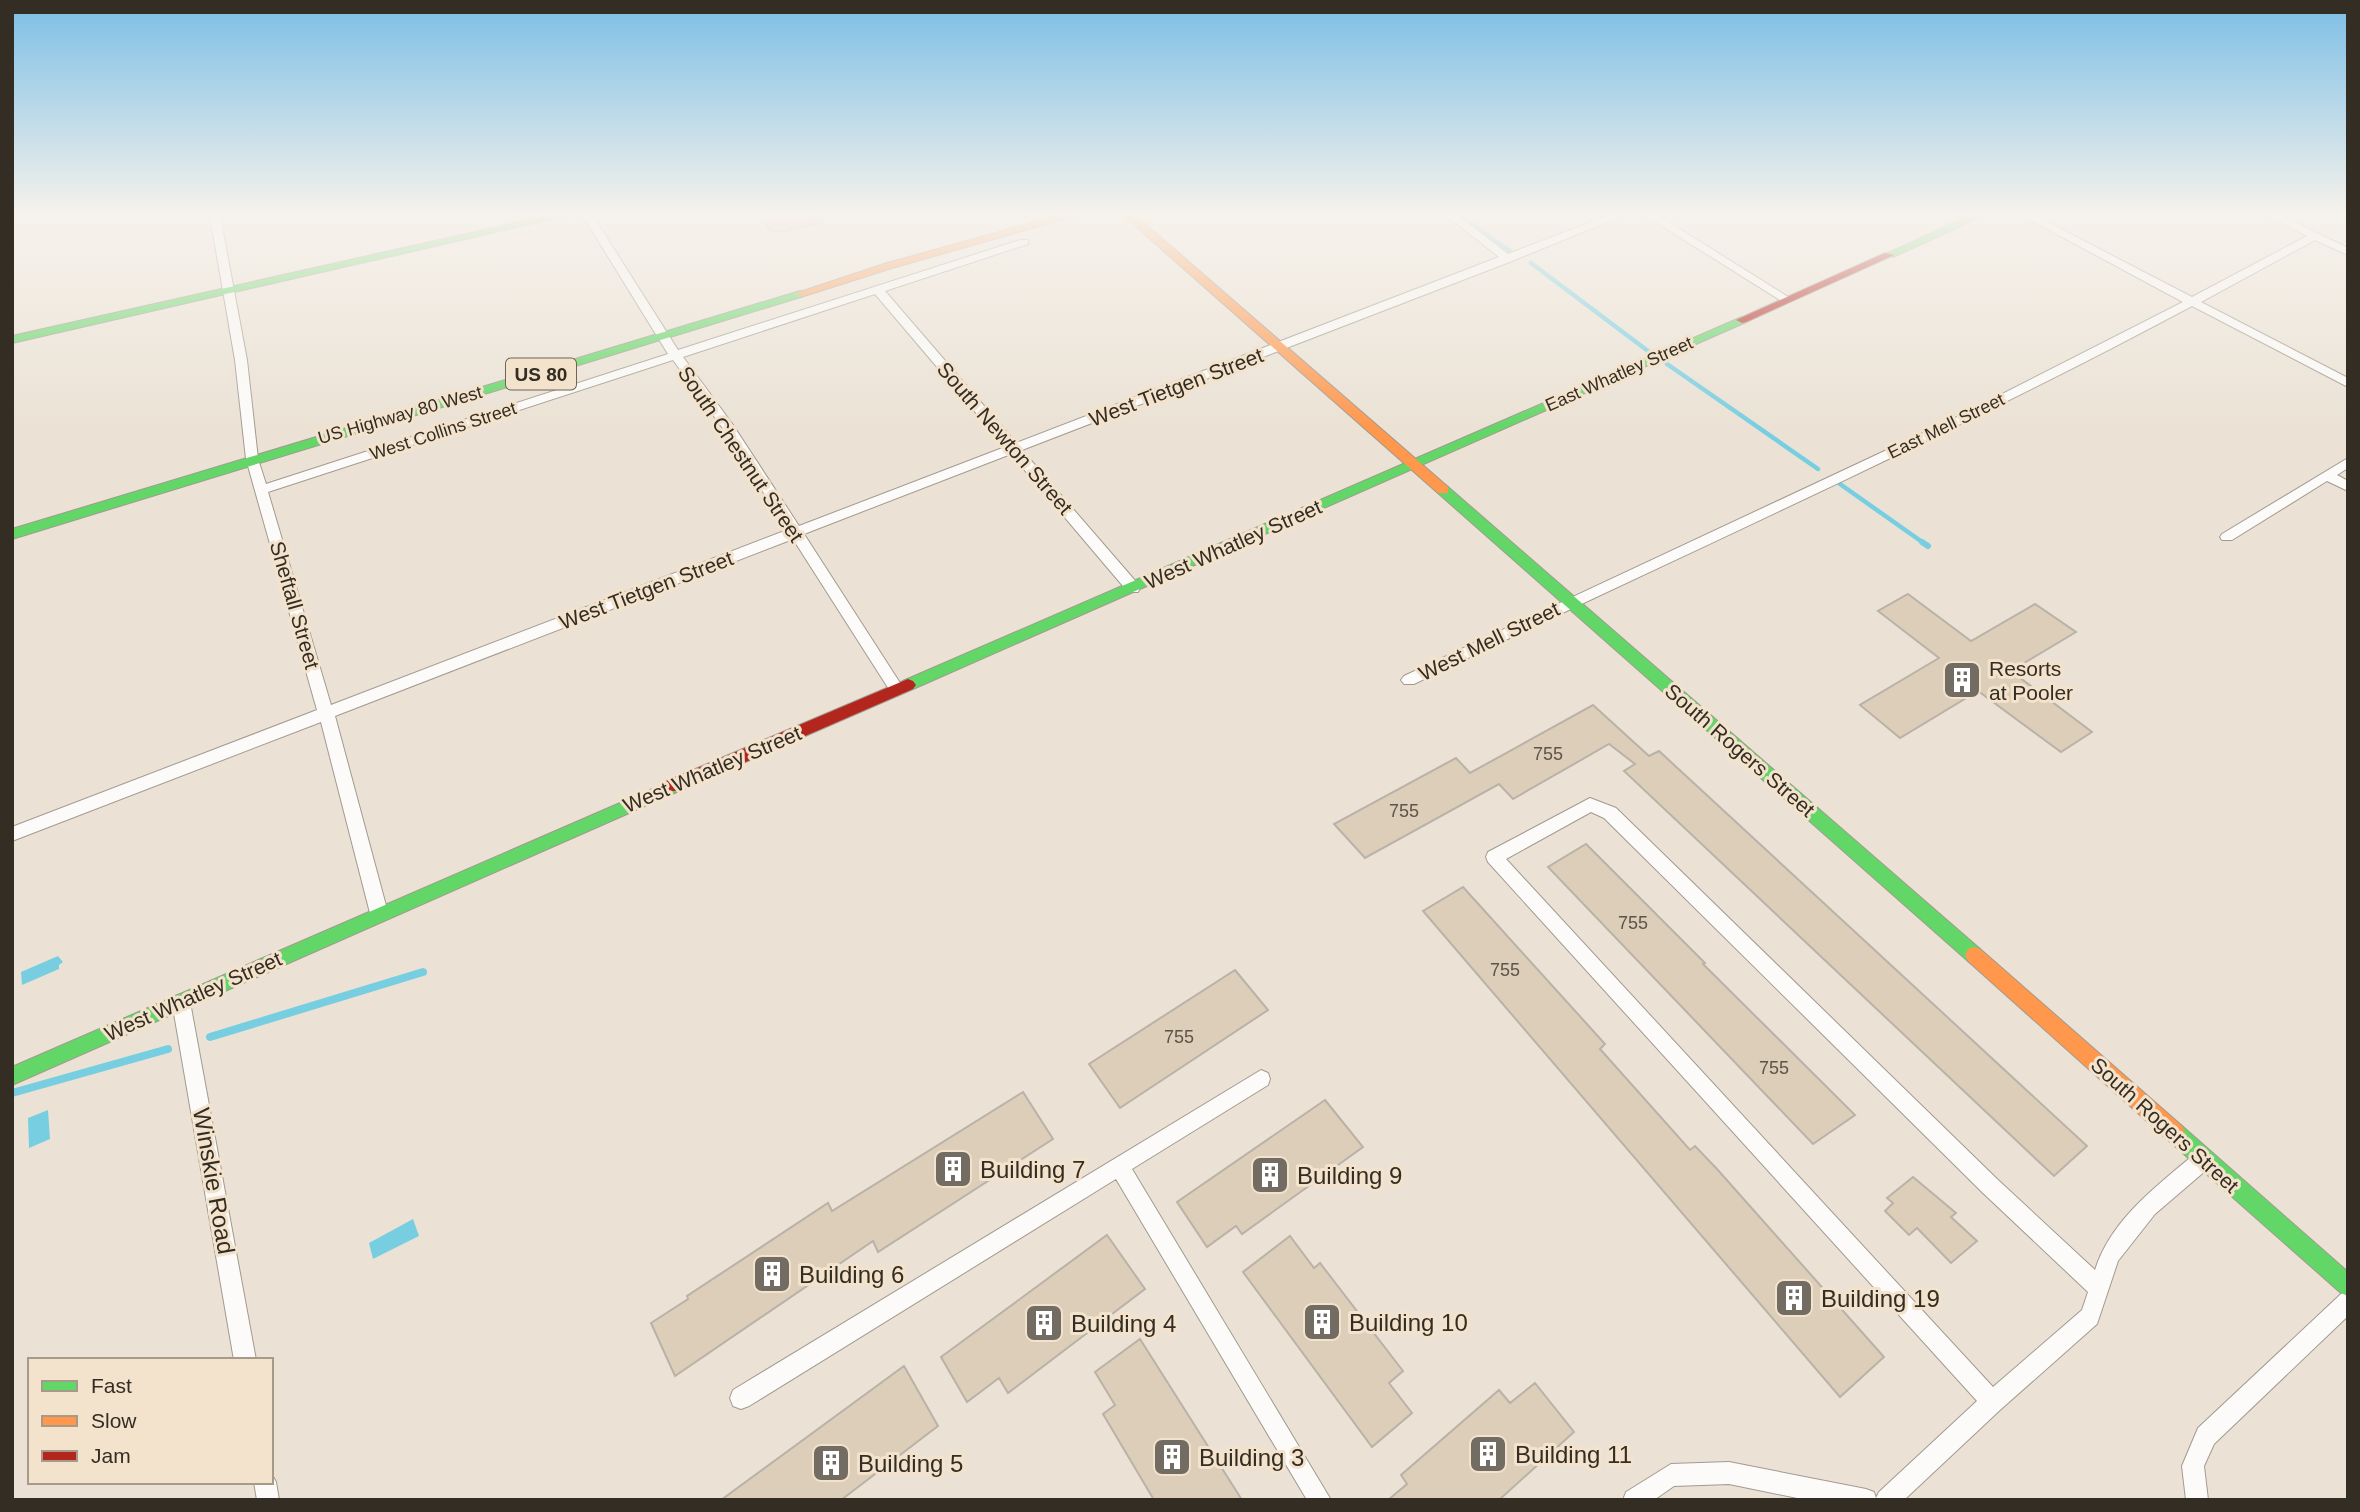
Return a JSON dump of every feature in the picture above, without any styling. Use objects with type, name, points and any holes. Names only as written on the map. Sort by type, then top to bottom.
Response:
[{"type":"street","name":"Sheftall Street","points":[[227,287],[241,360],[253,459],[326,713],[379,913]]},
{"type":"street","points":[[12,340],[256,287]]},
{"type":"street","name":"South Chestnut Street","points":[[633,287],[676,356],[729,428],[897,690]]},
{"type":"street","name":"US Highway 80 West","points":[[12,534],[823,287]]},
{"type":"street","name":"West Collins Street","points":[[261,490],[676,356],[881,287]]},
{"type":"street","name":"South Rogers Street","points":[[1210,287],[1858,852],[2348,1286]]},
{"type":"street","name":"West Tietgen Street","points":[[12,834],[1438,287]]},
{"type":"street","points":[[1765,287],[1787,300]]},
{"type":"street","name":"East Whatley Street","points":[[1413,463],[1818,287]]},
{"type":"street","points":[[2163,287],[2348,383]]},
{"type":"street","name":"East Mell Street","points":[[1569,602],[1953,424],[2222,287]]},
{"type":"street","name":"South Newton Street","points":[[876,288],[1133,588]]},
{"type":"street","points":[[2227,537],[2348,462]]},
{"type":"street","name":"West Whatley Street","points":[[12,1076],[379,913],[1133,588],[1413,463]]},
{"type":"street","points":[[2327,475],[2348,487]]},
{"type":"street","name":"West Mell Street","points":[[1409,680],[1569,602]]},
{"type":"street","points":[[1992,1402],[1494,857],[1590,805],[1611,813],[1990,1186],[2099,1288]]},
{"type":"street","name":"Winskie Road","points":[[181,1002],[245,1358]]},
{"type":"street","points":[[741,1398],[1261,1079]]},
{"type":"street","points":[[1886,1500],[1992,1402],[2090,1318],[2110,1255],[2148,1207],[2204,1159]]},
{"type":"street","points":[[1119,1166],[1320,1500]]},
{"type":"street","points":[[2197,1500],[2193,1466],[2206,1436],[2348,1301]]},
{"type":"street","points":[[1634,1500],[1671,1475],[1729,1472],[1866,1500]]},
{"type":"water","points":[[58,956],[63,962],[59,969],[22,985],[21,972]]},
{"type":"water","points":[[48,1110],[50,1139],[29,1148],[28,1118]]},
{"type":"water","points":[[413,1219],[419,1236],[373,1259],[369,1243]]},
{"type":"building","name":"Resorts at Pooler","points":[[1908,594],[1971,641],[2035,604],[2076,632],[2011,671],[2092,732],[2061,752],[1978,691],[1900,738],[1860,705],[1939,658],[1878,611]]},
{"type":"building","points":[[1593,705],[1649,756],[1659,751],[2087,1146],[2054,1176],[1624,771],[1635,764],[1609,744],[1513,799],[1499,784],[1365,858],[1334,824],[1456,758],[1470,773]]},
{"type":"building","points":[[1586,844],[1855,1115],[1813,1144],[1548,867]]},
{"type":"building","points":[[1463,887],[1605,1044],[1600,1049],[1690,1150],[1695,1146],[1717,1169],[1884,1357],[1840,1397],[1423,911]]},
{"type":"building","points":[[1235,970],[1268,1010],[1120,1108],[1089,1064]]},
{"type":"building","points":[[1023,1092],[1053,1139],[878,1252],[873,1241],[675,1376],[651,1323],[688,1299],[687,1296],[828,1203],[832,1211]]},
{"type":"building","name":"Building 9","points":[[1325,1100],[1363,1147],[1242,1234],[1236,1226],[1207,1247],[1177,1202]]},
{"type":"building","points":[[1913,1177],[1956,1213],[1951,1217],[1977,1241],[1951,1263],[1917,1228],[1909,1235],[1885,1211],[1893,1203],[1887,1198]]},
{"type":"building","name":"Building 4","points":[[1107,1235],[1145,1289],[1008,1393],[999,1378],[967,1402],[941,1357]]},
{"type":"building","name":"Building 10","points":[[1290,1236],[1314,1268],[1320,1263],[1403,1371],[1389,1383],[1412,1413],[1372,1447],[1243,1272]]},
{"type":"building","name":"Building 3","points":[[1140,1339],[1242,1500],[1154,1500],[1103,1414],[1115,1405],[1095,1372]]},
{"type":"building","name":"Building 5","points":[[904,1366],[938,1426],[841,1500],[721,1500]]},
{"type":"building","name":"Building 11","points":[[1535,1383],[1574,1432],[1499,1500],[1388,1500],[1407,1484],[1401,1475],[1499,1390],[1510,1403]]},
{"type":"waterway","points":[[1562,287],[1648,351]]},
{"type":"waterway","points":[[1667,364],[1818,469]]},
{"type":"waterway","points":[[1840,484],[1925,544]]},
{"type":"waterway","points":[[210,1037],[423,972]]},
{"type":"waterway","points":[[12,1093],[168,1049]]},
{"type":"traffic: fast","points":[[12,340],[249,287]]},
{"type":"traffic: fast","points":[[12,534],[800,294]]},
{"type":"traffic: fast","points":[[908,685],[1742,320]]},
{"type":"traffic: fast","points":[[1443,490],[1974,955]]},
{"type":"traffic: fast","points":[[12,1076],[673,786]]},
{"type":"traffic: fast","points":[[2175,1133],[2348,1286]]},
{"type":"traffic: slow","points":[[800,294],[823,287]]},
{"type":"traffic: slow","points":[[1210,287],[1443,490]]},
{"type":"traffic: slow","points":[[1974,955],[2175,1133]]},
{"type":"traffic: jam","points":[[1742,320],[1818,287]]},
{"type":"traffic: jam","points":[[673,786],[908,685]]},
{"type":"place","name":"Resorts at Pooler","points":[[1962,680]]},
{"type":"place","name":"Building 7","points":[[953,1169]]},
{"type":"place","name":"Building 9","points":[[1270,1175]]},
{"type":"place","name":"Building 6","points":[[772,1274]]},
{"type":"place","name":"Building 19","points":[[1794,1298]]},
{"type":"place","name":"Building 10","points":[[1322,1322]]},
{"type":"place","name":"Building 4","points":[[1044,1323]]},
{"type":"place","name":"Building 11","points":[[1488,1454]]},
{"type":"place","name":"Building 3","points":[[1172,1457]]},
{"type":"place","name":"Building 5","points":[[831,1463]]}]
